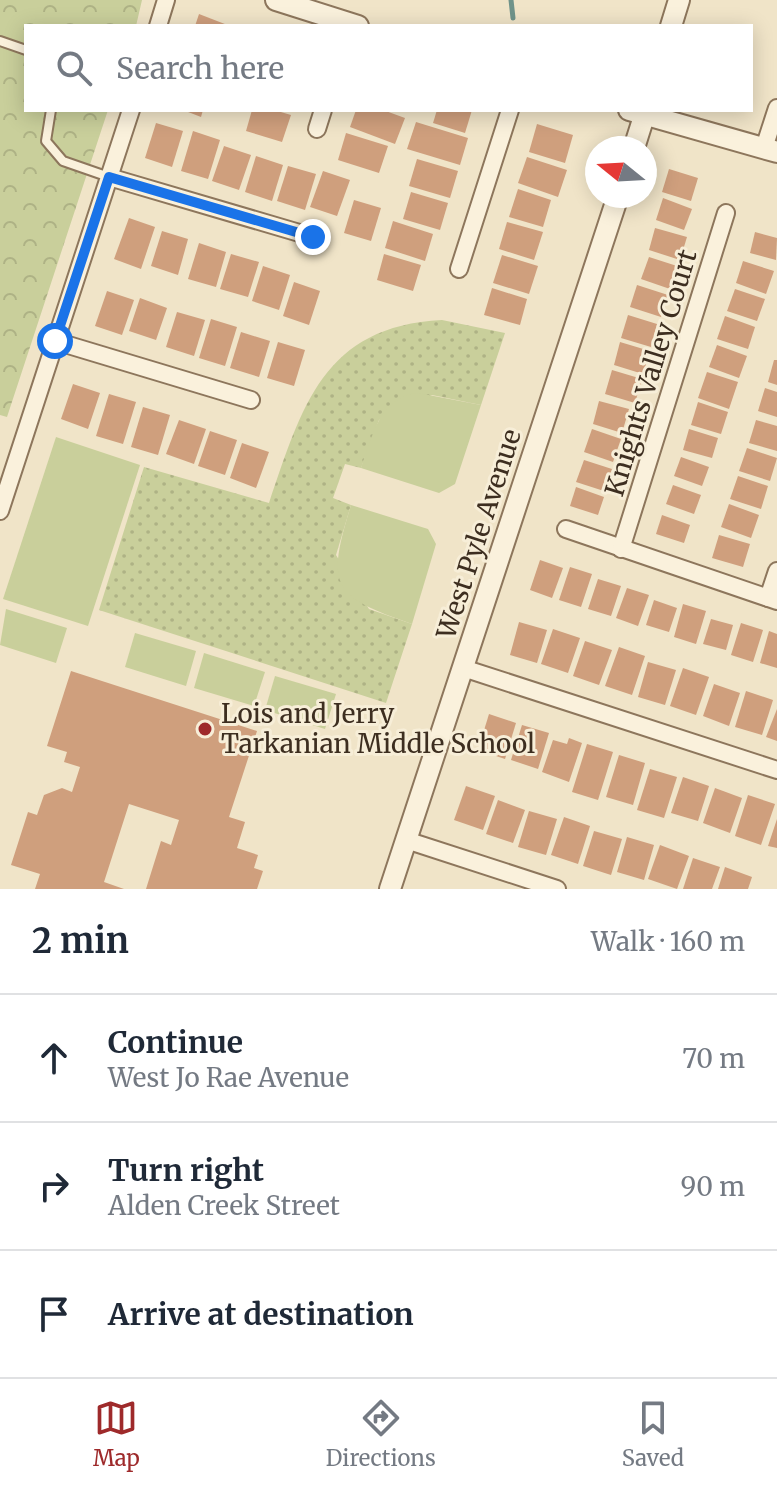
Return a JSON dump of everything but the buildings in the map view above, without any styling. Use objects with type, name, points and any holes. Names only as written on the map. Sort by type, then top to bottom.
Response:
[{"type":"street","points":[[159,24],[166,0]]},
{"type":"street","points":[[276,0],[350,24]]},
{"type":"street","points":[[672,24],[679,0]]},
{"type":"street","points":[[636,136],[640,112],[770,150],[777,108]]},
{"type":"street","points":[[0,511],[130,112]]},
{"type":"street","points":[[317,129],[322,112]]},
{"type":"street","points":[[459,269],[509,112]]},
{"type":"street","points":[[109,177],[313,237]]},
{"type":"street","name":"West Pyle Avenue","points":[[390,889],[614,208]]},
{"type":"street","name":"Knights Valley Court","points":[[621,549],[726,213]]},
{"type":"street","points":[[55,341],[251,400]]},
{"type":"street","points":[[566,529],[772,599],[777,571]]},
{"type":"street","points":[[463,668],[777,770]]},
{"type":"street","points":[[406,840],[557,889]]},
{"type":"lane","points":[[0,41],[24,49]]},
{"type":"lane","points":[[51,112],[46,141],[55,156],[109,177]]},
{"type":"green space","points":[[0,0],[142,0],[136,24],[24,24],[24,112],[107,112],[7,417],[0,415]]},
{"type":"green space","points":[[442,320],[505,333],[481,405],[432,395],[379,420],[361,468],[345,464],[333,498],[351,505],[336,555],[369,609],[412,624],[386,703],[99,610],[144,467],[269,503],[307,404],[323,378],[344,355],[369,338],[402,326]]},
{"type":"green space","points":[[418,393],[481,405],[455,484],[439,493],[361,468],[374,431],[386,410],[405,396]]},
{"type":"green space","points":[[56,437],[140,465],[88,626],[3,599]]},
{"type":"green space","points":[[351,505],[428,529],[436,544],[412,624],[365,605],[342,584],[338,571],[339,554]]},
{"type":"green space","points":[[6,609],[67,628],[56,663],[0,645]]},
{"type":"green space","points":[[135,633],[196,651],[186,686],[125,667]]},
{"type":"green space","points":[[204,653],[265,672],[254,706],[194,688]]},
{"type":"green space","points":[[275,676],[336,694],[325,729],[265,710]]},
{"type":"waterway","points":[[511,0],[513,18]]},
{"type":"place","name":"Lois and Jerry Tarkanian Middle School","points":[[205,729]]},
{"type":"route","points":[[55,341],[109,177],[313,237]]}]
